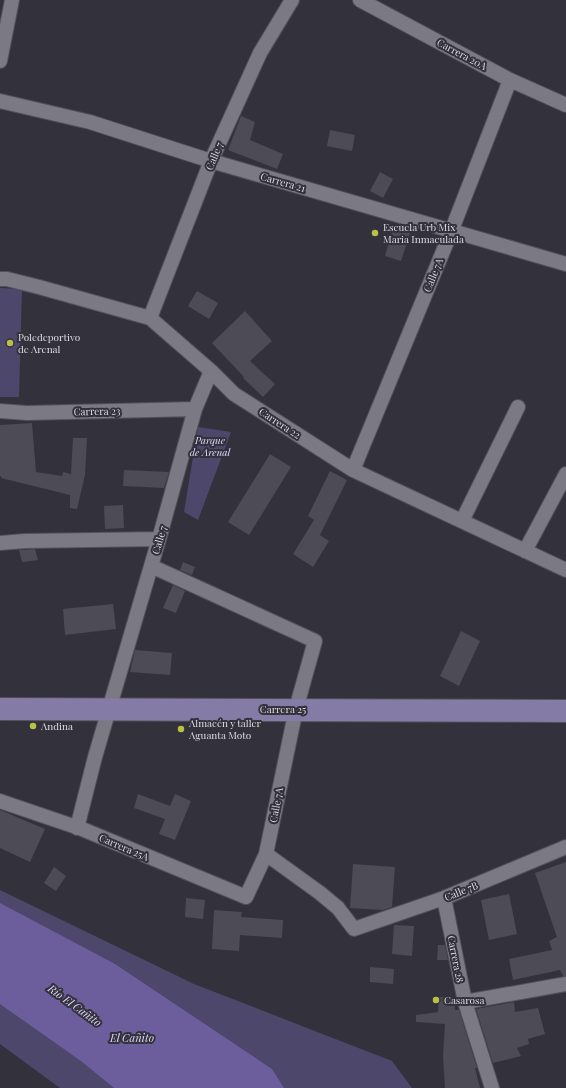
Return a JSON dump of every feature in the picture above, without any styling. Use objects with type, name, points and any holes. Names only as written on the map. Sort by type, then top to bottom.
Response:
[{"type":"main road","name":"Carrera 25","points":[[0,709],[566,711]]},
{"type":"street","points":[[0,61],[12,0]]},
{"type":"street","name":"Calle 7","points":[[150,318],[211,161],[260,53],[292,0]]},
{"type":"street","name":"Carrera 20A","points":[[360,0],[510,80],[566,105]]},
{"type":"street","name":"Calle 7A","points":[[353,470],[451,232],[510,80]]},
{"type":"street","name":"Carrera 21","points":[[0,101],[90,122],[211,161],[451,232],[566,264]]},
{"type":"street","name":"Carrera 22","points":[[0,279],[7,279],[39,287],[150,318],[211,371],[234,394],[353,470],[566,570]]},
{"type":"street","name":"Calle 7","points":[[77,828],[95,757],[159,539],[195,409],[211,371]]},
{"type":"street","points":[[462,522],[518,407]]},
{"type":"street","name":"Carrera 23","points":[[0,411],[27,413],[195,409]]},
{"type":"street","points":[[525,551],[566,474]]},
{"type":"street","points":[[0,543],[25,541],[159,539]]},
{"type":"street","name":"Calle 7A","points":[[151,566],[315,641],[296,709],[266,854],[246,897]]},
{"type":"street","name":"Carrera 25A","points":[[0,801],[77,828],[246,897]]},
{"type":"street","name":"Calle 7B","points":[[266,854],[320,892],[338,908],[354,930],[444,898],[566,847]]},
{"type":"street","name":"Carrera 28","points":[[444,898],[465,1002],[492,1088]]},
{"type":"street","points":[[465,1002],[566,984]]},
{"type":"green space","name":"Poledeportivo de Arenal","points":[[0,288],[22,289],[19,397],[0,397]]},
{"type":"green space","name":"Parque de Arenal","points":[[198,427],[231,432],[198,520],[184,512]]},
{"type":"green space","points":[[0,890],[194,984],[392,1061],[412,1088],[60,1088],[0,1044]]},
{"type":"water","name":"El Cañito","points":[[0,903],[115,964],[272,1069],[284,1088],[114,1088],[81,1061],[0,1004]]},
{"type":"building","points":[[241,116],[255,122],[250,140],[283,154],[277,169],[228,150]]},
{"type":"building","points":[[330,130],[355,135],[352,151],[327,146]]},
{"type":"building","points":[[380,172],[393,179],[383,198],[370,191]]},
{"type":"building","points":[[394,225],[411,230],[401,261],[385,256]]},
{"type":"building","points":[[197,291],[218,303],[209,319],[188,306]]},
{"type":"building","points":[[245,311],[272,341],[250,361],[275,384],[263,397],[243,378],[244,377],[212,343]]},
{"type":"building","points":[[32,423],[36,472],[62,476],[63,472],[71,474],[73,438],[87,438],[85,475],[77,509],[70,508],[70,495],[1,478],[0,425]]},
{"type":"building","points":[[270,454],[291,467],[249,535],[228,522]]},
{"type":"building","points":[[124,470],[169,472],[164,488],[123,486]]},
{"type":"building","points":[[330,471],[347,480],[320,535],[329,541],[313,567],[293,554],[314,520],[308,516]]},
{"type":"building","points":[[123,505],[124,528],[105,529],[104,506]]},
{"type":"building","points":[[35,549],[38,560],[22,562],[19,550]]},
{"type":"building","points":[[183,562],[195,567],[192,575],[180,570]]},
{"type":"building","points":[[173,585],[185,591],[176,613],[163,608]]},
{"type":"building","points":[[113,604],[116,629],[65,635],[63,609]]},
{"type":"building","points":[[461,631],[480,641],[459,686],[440,676]]},
{"type":"building","points":[[135,650],[172,653],[170,675],[130,672]]},
{"type":"building","points":[[138,794],[170,806],[175,794],[191,801],[175,840],[159,834],[165,819],[134,808]]},
{"type":"building","points":[[0,810],[45,829],[30,862],[0,848]]},
{"type":"building","points":[[566,862],[566,976],[563,976],[560,970],[513,980],[509,959],[552,950],[549,941],[557,937],[535,873]]},
{"type":"building","points":[[353,864],[395,867],[392,907],[383,910],[350,908]]},
{"type":"building","points":[[54,867],[66,876],[56,891],[44,883]]},
{"type":"building","points":[[509,894],[517,934],[489,940],[481,900]]},
{"type":"building","points":[[186,898],[205,900],[203,919],[185,917]]},
{"type":"building","points":[[214,910],[242,912],[241,917],[283,920],[282,938],[240,935],[239,951],[212,949]]},
{"type":"building","points":[[394,925],[414,926],[412,956],[392,954]]},
{"type":"building","points":[[438,945],[445,945],[448,960],[437,960]]},
{"type":"building","points":[[370,967],[394,969],[393,984],[370,982]]},
{"type":"building","points":[[439,997],[455,998],[455,1010],[459,1010],[477,1068],[475,1068],[480,1088],[445,1088],[443,1056],[445,1024],[416,1022],[416,1015],[439,1012]]},
{"type":"building","points":[[514,1002],[515,1012],[538,1008],[545,1034],[528,1039],[529,1044],[517,1048],[521,1056],[493,1063],[476,1009]]},
{"type":"place","name":"Escuela Urb Mix Maria Inmaculada","points":[[375,233]]},
{"type":"place","name":"Poledeportivo de Arenal","points":[[10,343]]},
{"type":"place","name":"Andina","points":[[33,726]]},
{"type":"place","name":"Almacén y taller Aguanta Moto","points":[[181,729]]},
{"type":"place","name":"Casarosa","points":[[436,1000]]},
{"type":"water label","name":"Río El Cañito","points":[[75,1005]]}]
